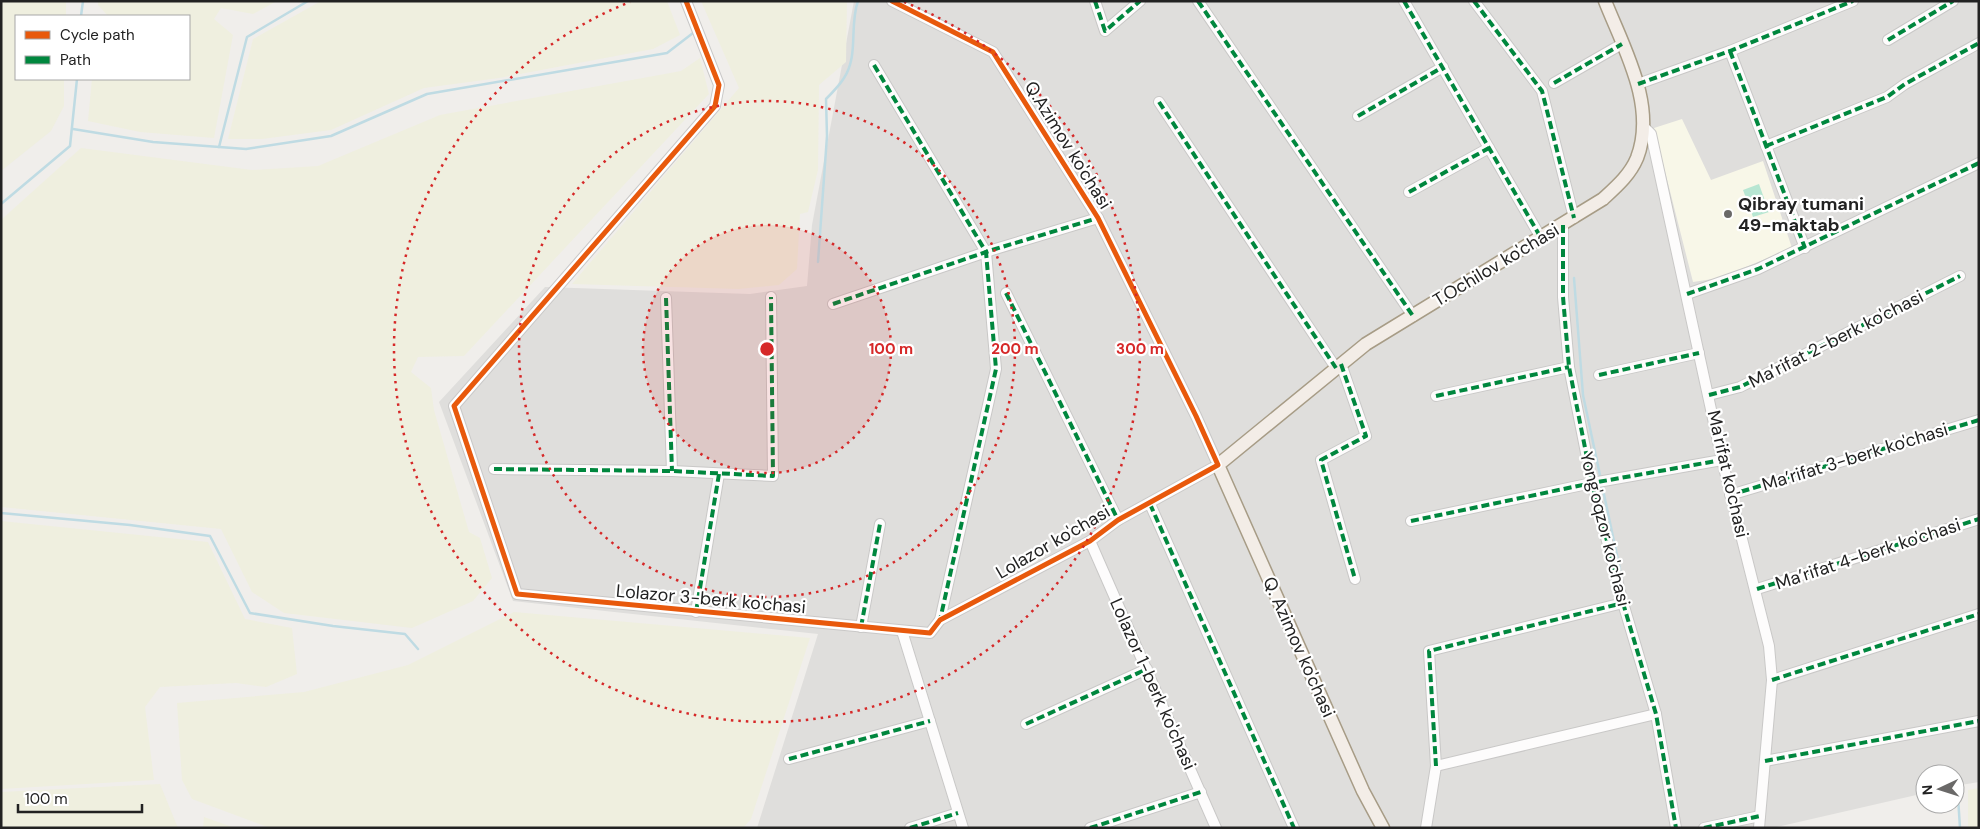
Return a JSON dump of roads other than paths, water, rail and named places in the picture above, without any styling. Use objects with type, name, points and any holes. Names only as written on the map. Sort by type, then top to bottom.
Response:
[{"type":"main road","name":"T.Ochilov ko'chasi","points":[[1218,465],[1366,344],[1603,200],[1626,176],[1637,158],[1642,126],[1642,106],[1638,84],[1605,1]]},
{"type":"main road","name":"Q. Azimov ko'chasi","points":[[1218,465],[1363,791],[1384,828]]},
{"type":"street","name":"Lolazor 3-berk ko'chasi","points":[[686,1],[719,85],[715,106],[454,406],[518,594],[902,632]]},
{"type":"street","name":"Q.Azimov ko'chasi","points":[[892,1],[993,52],[1098,218],[1196,416],[1218,465]]},
{"type":"street","points":[[1094,1],[1105,32],[1140,1]]},
{"type":"street","points":[[1198,1],[1413,316]]},
{"type":"street","points":[[1404,1],[1541,238]]},
{"type":"street","points":[[1474,1],[1542,91],[1574,218]]},
{"type":"street","points":[[1638,84],[1730,51],[1853,1]]},
{"type":"street","points":[[1888,40],[1953,1]]},
{"type":"street","points":[[1766,146],[1887,97],[1905,84],[1979,43]]},
{"type":"street","points":[[1554,83],[1622,44]]},
{"type":"street","points":[[1730,51],[1805,248]]},
{"type":"street","points":[[874,65],[986,252],[996,369],[940,620]]},
{"type":"street","points":[[1358,116],[1442,67]]},
{"type":"street","points":[[1159,102],[1339,366],[1366,436],[1321,460],[1355,579]]},
{"type":"street","name":"Ma'rifat ko'chasi","points":[[1642,126],[1651,134],[1688,294],[1730,495],[1757,589],[1769,646],[1772,680],[1759,828]]},
{"type":"street","points":[[1409,192],[1489,148]]},
{"type":"street","points":[[1688,294],[1758,269],[1805,248],[1979,163]]},
{"type":"street","points":[[833,304],[986,252],[1098,218]]},
{"type":"street","name":"Yong'oqzor ko'chasi","points":[[1563,225],[1563,298],[1569,367],[1592,483],[1623,603],[1656,714],[1676,828]]},
{"type":"street","name":"Ma’rifat 2-berk ko'chasi","points":[[1709,395],[1740,387],[1960,276]]},
{"type":"street","points":[[1006,293],[1118,520]]},
{"type":"street","points":[[494,469],[672,471],[772,476],[771,297]]},
{"type":"street","points":[[666,298],[672,471]]},
{"type":"street","points":[[1599,374],[1699,353]]},
{"type":"street","points":[[1436,396],[1569,367]]},
{"type":"street","name":"Ma’rifat 3-berk ko'chasi","points":[[1730,495],[1979,420]]},
{"type":"street","points":[[1411,521],[1592,483],[1722,460]]},
{"type":"street","name":"Lolazor ko'chasi","points":[[902,632],[930,633],[940,620],[1090,540],[1118,520],[1218,465]]},
{"type":"street","points":[[696,612],[720,474]]},
{"type":"street","points":[[1150,504],[1294,828]]},
{"type":"street","name":"Ma’rifat 4-berk ko'chasi","points":[[1757,589],[1979,519]]},
{"type":"street","points":[[861,627],[880,524]]},
{"type":"street","name":"Lolazor 1-berk ko'chasi","points":[[1090,540],[1216,828]]},
{"type":"street","points":[[1426,828],[1436,766],[1429,651],[1623,603]]},
{"type":"street","points":[[1772,680],[1979,614]]},
{"type":"street","points":[[902,632],[963,828]]},
{"type":"street","points":[[1026,724],[1147,669]]},
{"type":"street","points":[[1436,766],[1656,714]]},
{"type":"street","points":[[789,759],[930,721]]},
{"type":"street","points":[[1765,761],[1979,721]]},
{"type":"street","points":[[1090,828],[1201,792]]},
{"type":"street","points":[[910,828],[958,813]]},
{"type":"street","points":[[1704,828],[1760,816]]},
{"type":"waterway","points":[[81,15],[83,1]]},
{"type":"waterway","points":[[219,147],[247,37],[308,1]]},
{"type":"waterway","points":[[818,262],[827,136],[826,99],[840,84],[849,69],[853,50],[855,11],[858,1]]},
{"type":"waterway","points":[[73,129],[153,142],[246,149],[331,136],[427,94],[667,53],[693,33]]},
{"type":"waterway","points":[[1,204],[70,146],[77,80]]},
{"type":"waterway","points":[[1574,278],[1583,395],[1601,480]]},
{"type":"waterway","points":[[1602,485],[1622,579]]},
{"type":"waterway","points":[[1,513],[130,525],[210,536],[250,613],[333,626],[405,634],[418,649]]},
{"type":"waterway","points":[[1959,814],[1960,828]]},
{"type":"place","name":"Qibray tumani 49-maktab","points":[[1728,214]]}]
